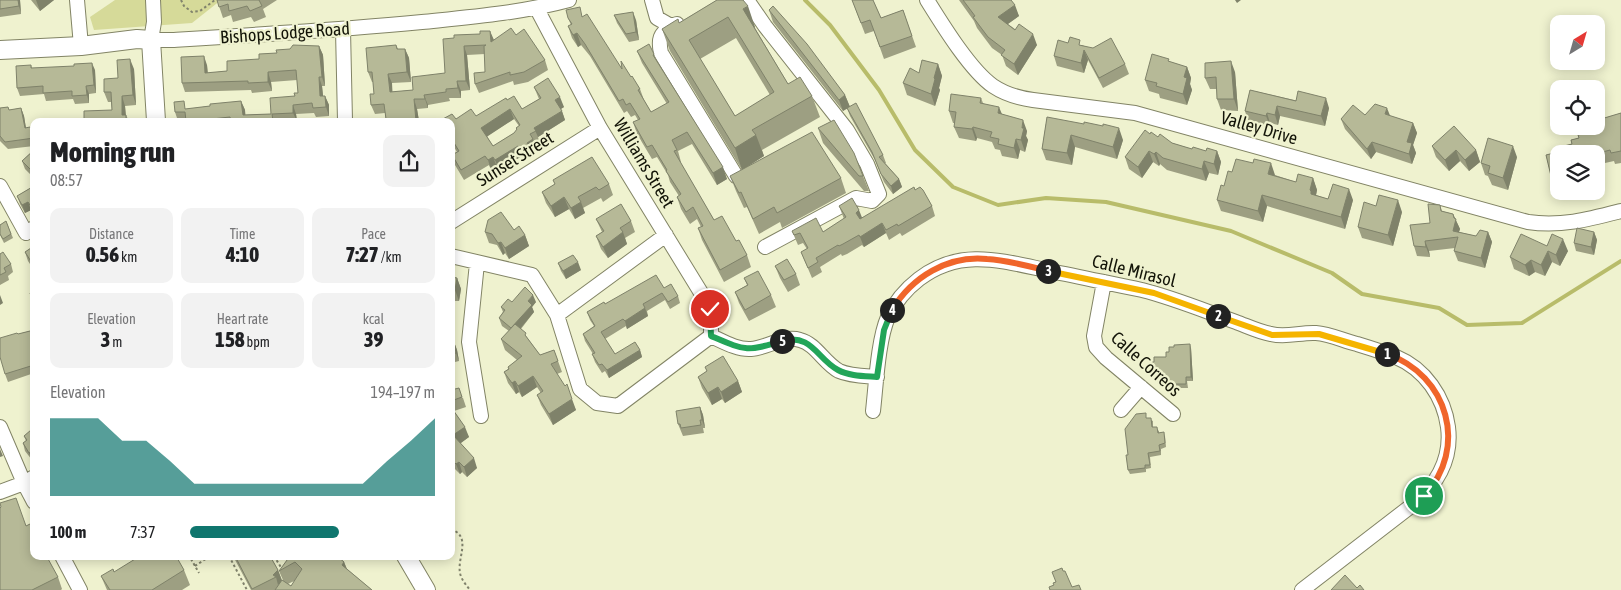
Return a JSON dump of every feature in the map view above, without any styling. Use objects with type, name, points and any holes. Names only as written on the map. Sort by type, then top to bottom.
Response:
[{"type":"main road","name":"Bishops Lodge Road","points":[[0,50],[81,46],[137,39],[151,40]]},
{"type":"main road","points":[[151,40],[156,118]]},
{"type":"main road","points":[[408,560],[426,590]]},
{"type":"street","points":[[77,0],[81,46]]},
{"type":"street","points":[[151,40],[154,22],[153,0]]},
{"type":"street","name":"Bishops Lodge Road","points":[[151,40],[343,30],[537,9],[569,0]]},
{"type":"street","points":[[652,0],[657,18],[671,26]]},
{"type":"street","points":[[748,0],[765,26],[847,130],[867,164],[879,194],[872,201],[856,198],[765,247]]},
{"type":"street","name":"Valley Drive","points":[[927,0],[978,72],[991,85],[1016,97],[1135,113],[1528,222],[1548,224],[1569,223],[1621,211]]},
{"type":"street","name":"Williams Street","points":[[537,9],[600,128],[710,309],[711,336]]},
{"type":"street","points":[[692,21],[671,26],[662,33],[659,42],[661,53],[736,176]]},
{"type":"street","points":[[343,30],[345,118]]},
{"type":"street","name":"Sunset Street","points":[[455,219],[600,128]]},
{"type":"street","points":[[0,186],[30,231]]},
{"type":"street","points":[[557,315],[666,235]]},
{"type":"street","points":[[455,257],[532,275],[557,315],[580,389],[598,403],[618,406],[711,336],[748,350],[784,340],[800,340],[813,348],[839,371],[877,377]]},
{"type":"street","name":"Calle Mirasol","points":[[873,411],[884,330],[892,309],[915,282],[943,265],[964,259],[985,258],[1104,282],[1165,297],[1272,335],[1319,334],[1387,354],[1407,362],[1417,370],[1436,392],[1446,416],[1448,451],[1442,471],[1437,480],[1415,503],[1302,590]]},
{"type":"street","points":[[477,263],[469,342],[481,416]]},
{"type":"street","name":"Calle Correos","points":[[1104,282],[1094,342],[1102,355],[1173,414]]},
{"type":"street","points":[[1121,410],[1141,387]]},
{"type":"street","points":[[0,428],[29,480],[0,492]]},
{"type":"street","points":[[64,560],[80,590]]},
{"type":"path","points":[[181,0],[184,6],[192,12],[200,11],[215,0]]},
{"type":"path","points":[[455,531],[462,538],[463,542],[459,572],[470,590]]},
{"type":"path","points":[[192,560],[199,572]]},
{"type":"path","points":[[195,566],[204,560]]},
{"type":"path","points":[[230,560],[247,590]]},
{"type":"path","points":[[276,560],[284,573]]},
{"type":"green space","points":[[115,0],[221,0],[192,23],[94,30],[90,17]]},
{"type":"building","points":[[0,0],[18,0],[19,6],[0,9]]},
{"type":"building","points":[[217,0],[259,0],[262,6],[250,11],[247,6],[229,11],[228,4],[219,7]]},
{"type":"building","points":[[717,0],[743,0],[748,6],[743,9],[788,84],[800,77],[812,96],[752,130],[756,135],[735,148],[662,29],[678,19],[679,23]],"holes":[[[728,17],[774,92],[735,116],[689,40]]]},
{"type":"building","points":[[852,0],[873,0],[881,18],[903,10],[912,36],[880,47],[870,20],[861,23]]},
{"type":"building","points":[[963,0],[1011,0],[1015,5],[998,17],[1015,30],[1019,24],[1033,34],[1014,64],[1001,55],[1005,50],[988,37]]},
{"type":"building","points":[[773,6],[807,44],[845,95],[839,100],[769,10]]},
{"type":"building","points":[[580,7],[582,17],[587,14],[622,69],[621,61],[632,76],[651,112],[669,102],[637,51],[649,44],[653,55],[723,167],[713,173],[687,132],[672,140],[677,150],[674,151],[714,220],[722,216],[736,241],[739,240],[747,255],[720,270],[698,228],[703,226],[693,207],[686,212],[677,197],[681,194],[667,170],[652,145],[647,147],[633,122],[640,119],[630,103],[626,105],[623,99],[619,101],[585,44],[577,33],[573,35],[568,26],[572,24],[566,10]]},
{"type":"building","points":[[633,12],[636,32],[626,34],[614,15]]},
{"type":"building","points":[[511,28],[516,35],[524,29],[545,60],[524,72],[510,75],[510,72],[475,84],[474,73],[485,72],[484,46],[486,45],[464,46],[466,81],[457,81],[458,88],[424,95],[425,99],[414,99],[416,118],[386,118],[384,104],[371,105],[370,94],[374,94],[372,72],[368,72],[366,48],[396,45],[397,49],[405,49],[407,72],[388,74],[390,92],[413,90],[412,77],[445,73],[443,39],[454,38],[454,35],[480,34],[480,31],[490,31],[491,42]]},
{"type":"building","points":[[1070,37],[1080,40],[1079,45],[1093,48],[1111,38],[1125,64],[1099,78],[1084,50],[1081,63],[1054,56],[1058,40],[1068,43]]},
{"type":"building","points":[[293,45],[319,46],[322,77],[319,77],[320,96],[325,96],[326,107],[313,108],[312,103],[293,105],[293,113],[272,114],[273,118],[186,118],[185,112],[175,112],[174,102],[184,101],[185,109],[241,101],[243,115],[271,114],[270,98],[295,96],[294,93],[298,93],[296,70],[268,72],[268,82],[182,83],[181,57],[204,56],[205,73],[227,71],[227,61],[259,59],[259,54],[277,53],[276,50],[290,49]]},
{"type":"building","points":[[1152,54],[1187,67],[1184,77],[1187,78],[1183,94],[1156,86],[1157,83],[1145,80]]},
{"type":"building","points":[[130,59],[133,95],[122,96],[122,115],[126,115],[126,118],[84,118],[84,111],[112,110],[111,92],[104,92],[104,79],[118,78],[117,60]]},
{"type":"building","points":[[922,60],[938,64],[931,94],[903,83],[910,68],[919,73]]},
{"type":"building","points":[[1231,61],[1234,99],[1217,99],[1216,77],[1205,78],[1205,63]]},
{"type":"building","points":[[92,63],[94,85],[86,86],[87,95],[72,96],[72,91],[43,93],[43,86],[17,88],[16,66],[31,65],[31,68],[74,66],[74,64]]},
{"type":"building","points":[[548,78],[560,97],[555,100],[562,111],[534,128],[536,131],[530,134],[533,139],[527,143],[528,145],[520,150],[518,146],[495,160],[493,157],[488,160],[485,156],[461,170],[455,160],[455,153],[459,151],[455,144],[455,118],[445,118],[452,114],[456,119],[471,109],[476,116],[506,98],[507,100],[514,96],[522,109],[541,98],[534,87]],"holes":[[[510,109],[520,125],[514,133],[493,146],[481,128]]]},
{"type":"building","points":[[1250,90],[1296,101],[1298,91],[1326,98],[1321,116],[1277,106],[1275,115],[1267,113],[1266,116],[1245,111]]},
{"type":"building","points":[[951,94],[981,98],[980,103],[999,107],[998,113],[1023,120],[1022,128],[1024,128],[1021,140],[1016,139],[1014,148],[998,144],[999,139],[990,137],[992,132],[973,127],[972,129],[954,127],[956,112],[949,111]]},
{"type":"building","points":[[856,103],[883,155],[879,157],[899,179],[891,186],[881,174],[872,152],[847,108]]},
{"type":"building","points":[[1375,104],[1387,108],[1385,114],[1413,123],[1407,142],[1412,143],[1409,154],[1372,142],[1367,149],[1341,119],[1353,105],[1365,115]]},
{"type":"building","points":[[8,107],[9,110],[21,108],[25,128],[30,127],[30,139],[5,142],[0,136],[0,108]]},
{"type":"building","points":[[1621,113],[1621,151],[1611,153],[1610,150],[1605,151],[1605,145],[1568,145],[1572,144],[1571,140],[1579,138],[1578,135],[1605,135],[1605,118]]},
{"type":"building","points":[[1047,117],[1084,124],[1084,122],[1103,126],[1103,124],[1119,128],[1113,147],[1071,135],[1067,153],[1042,149]]},
{"type":"building","points":[[834,120],[854,153],[863,176],[859,176],[818,128]]},
{"type":"building","points":[[1454,126],[1476,150],[1465,160],[1456,150],[1445,160],[1432,146]]},
{"type":"building","points":[[1145,130],[1158,137],[1160,134],[1172,143],[1192,149],[1193,147],[1206,151],[1207,148],[1217,151],[1214,164],[1204,161],[1202,169],[1163,158],[1156,152],[1154,154],[1149,151],[1138,167],[1125,157]]},
{"type":"building","points":[[812,132],[841,178],[777,213],[774,207],[753,219],[741,192],[739,193],[730,176]]},
{"type":"building","points":[[1488,138],[1513,146],[1503,178],[1488,173],[1490,166],[1481,163]]},
{"type":"building","points":[[30,154],[30,169],[22,161]]},
{"type":"building","points":[[1550,154],[1550,172],[1546,155]]},
{"type":"building","points":[[592,157],[609,184],[599,190],[596,187],[578,197],[581,202],[571,208],[564,197],[551,206],[542,192],[555,184],[553,180]]},
{"type":"building","points":[[1236,159],[1253,163],[1254,159],[1271,163],[1268,174],[1296,182],[1298,174],[1313,178],[1311,194],[1328,199],[1333,184],[1349,189],[1341,217],[1262,195],[1258,211],[1217,200],[1221,185],[1224,186],[1228,171],[1232,172]]},
{"type":"building","points":[[914,187],[915,190],[920,187],[923,190],[932,206],[898,226],[897,224],[886,230],[882,223],[860,237],[859,235],[838,245],[816,258],[818,262],[808,268],[801,252],[808,248],[800,233],[794,235],[792,231],[816,218],[823,232],[846,217],[839,206],[852,198],[859,210],[856,213],[860,219]]},
{"type":"building","points":[[30,188],[30,205],[28,202],[22,205],[17,196]]},
{"type":"building","points":[[1379,195],[1398,200],[1388,235],[1358,227],[1364,202],[1376,206]]},
{"type":"building","points":[[621,204],[631,221],[620,228],[623,232],[603,247],[596,236],[604,231],[596,219]]},
{"type":"building","points":[[1428,204],[1440,205],[1441,211],[1453,214],[1456,219],[1453,231],[1476,236],[1480,230],[1488,232],[1481,258],[1454,251],[1458,237],[1425,241],[1426,247],[1414,246],[1410,225],[1430,223]]},
{"type":"building","points":[[501,212],[514,230],[519,226],[525,235],[505,248],[501,242],[498,243],[492,234],[485,232],[488,220]]},
{"type":"building","points":[[6,221],[11,234],[3,239],[0,234],[0,225]]},
{"type":"building","points":[[1577,228],[1594,232],[1591,247],[1574,243]]},
{"type":"building","points":[[1521,234],[1547,246],[1552,234],[1563,239],[1556,255],[1548,251],[1541,265],[1531,260],[1525,265],[1510,257]]},
{"type":"building","points":[[30,249],[30,260],[25,252]]},
{"type":"building","points":[[3,252],[11,264],[4,268],[6,272],[0,275],[0,254]]},
{"type":"building","points":[[573,255],[578,262],[563,271],[558,263]]},
{"type":"building","points":[[787,259],[796,274],[784,280],[775,266]]},
{"type":"building","points":[[758,271],[771,295],[745,310],[735,292],[748,285],[744,278]]},
{"type":"building","points":[[656,275],[664,288],[671,284],[678,296],[668,302],[662,293],[643,304],[645,308],[625,321],[623,319],[601,332],[615,354],[635,342],[640,350],[607,370],[602,364],[599,365],[592,354],[595,353],[583,334],[595,326],[587,312]]},
{"type":"building","points":[[525,287],[533,295],[528,301],[532,305],[511,328],[499,318],[505,310],[501,307],[508,299],[512,302]]},
{"type":"building","points":[[515,324],[526,333],[525,335],[540,355],[554,350],[558,361],[551,364],[565,386],[567,384],[572,399],[549,414],[537,395],[543,391],[533,376],[518,386],[515,381],[512,383],[504,372],[522,356],[501,339]]},
{"type":"building","points":[[30,331],[30,366],[5,374],[0,357],[0,338]]},
{"type":"building","points":[[1190,344],[1191,377],[1186,377],[1186,384],[1162,384],[1162,380],[1157,380],[1156,374],[1153,374],[1152,362],[1154,362],[1154,357],[1166,357],[1169,347],[1174,347],[1174,345]]},
{"type":"building","points":[[723,356],[738,381],[721,392],[718,387],[708,393],[698,377],[707,371],[705,367]]},
{"type":"building","points":[[459,388],[462,397],[455,400],[455,389]]},
{"type":"building","points":[[700,407],[701,425],[681,428],[680,424],[678,424],[676,411]]},
{"type":"building","points":[[455,413],[465,427],[455,434]]},
{"type":"building","points":[[1146,413],[1146,418],[1151,418],[1152,427],[1157,427],[1158,433],[1164,432],[1165,443],[1159,445],[1160,451],[1148,453],[1150,465],[1145,465],[1145,468],[1128,470],[1125,429],[1136,414]]},
{"type":"building","points":[[30,431],[29,453],[23,443],[27,440],[24,436]]},
{"type":"building","points":[[455,437],[474,458],[464,467],[459,462],[456,464]]},
{"type":"building","points":[[16,498],[26,526],[30,524],[30,560],[49,560],[58,577],[32,590],[0,590],[0,503]]},
{"type":"building","points":[[134,560],[178,560],[184,570],[152,590],[110,590],[101,576],[113,569],[114,572]]},
{"type":"building","points":[[237,560],[272,560],[278,570],[273,575],[276,577],[252,589]]},
{"type":"building","points":[[287,560],[342,560],[344,562],[342,565],[372,590],[275,590],[282,580],[291,586],[302,569],[295,562],[279,571]]},
{"type":"building","points":[[1062,568],[1072,587],[1079,585],[1081,590],[1050,590],[1049,587],[1056,582],[1052,572]]},
{"type":"building","points":[[1345,575],[1357,588],[1360,585],[1364,590],[1331,590]]},
{"type":"waterway","points":[[805,0],[830,25],[879,90],[915,150],[953,187],[998,205],[1046,198],[1106,202],[1231,231],[1332,273],[1362,294],[1439,308],[1467,325],[1522,323],[1621,261]]},
{"type":"route","points":[[710,309],[711,336],[734,346],[748,350],[784,340],[800,340],[807,343],[839,371],[877,377],[884,330],[892,309],[906,290],[924,275],[952,261],[985,258],[1154,293],[1272,335],[1286,336],[1314,333],[1325,335],[1397,357],[1407,362],[1428,381],[1436,392],[1446,416],[1448,451],[1442,471],[1424,496]]}]
